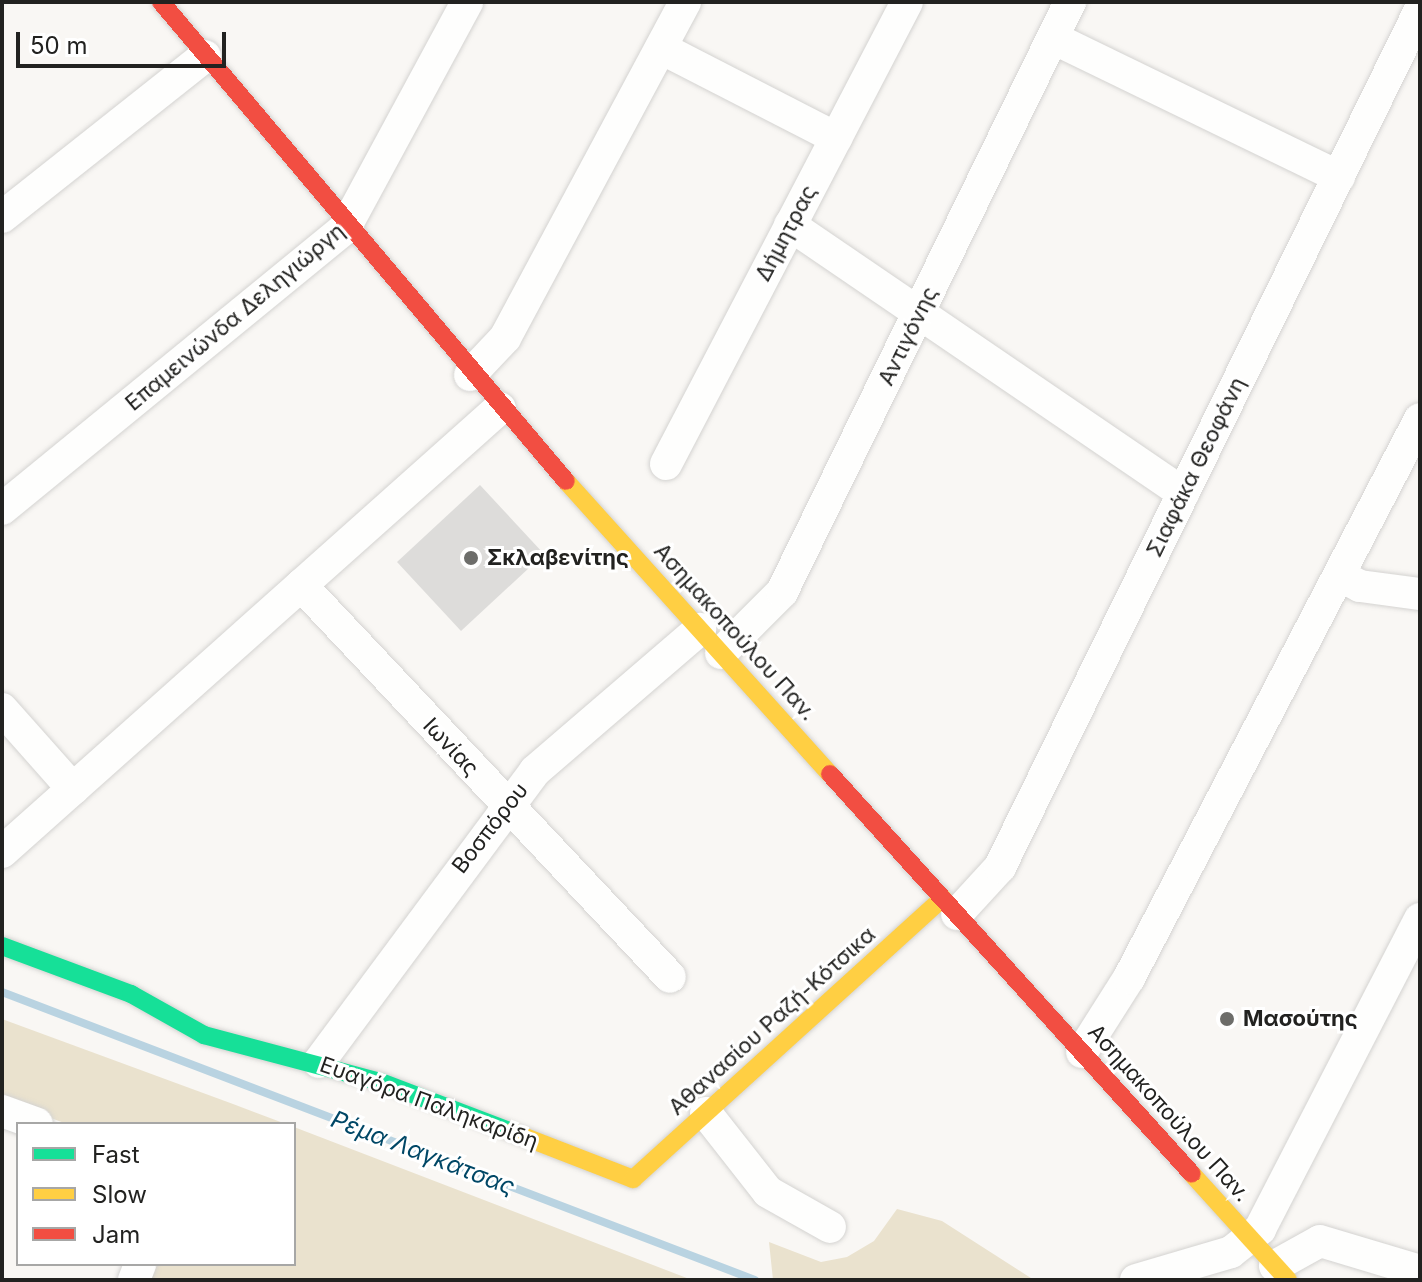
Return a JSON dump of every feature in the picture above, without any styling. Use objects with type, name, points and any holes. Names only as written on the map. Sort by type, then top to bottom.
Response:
[{"type":"street","name":"Ασημακοπούλου Παν.","points":[[161,2],[345,228],[470,375],[1282,1273]]},
{"type":"street","name":"Επαμεινώνδα Δεληγιώργη","points":[[2,509],[345,228],[467,2]]},
{"type":"street","points":[[470,375],[505,338],[685,2]]},
{"type":"street","name":"Δήμητρας","points":[[666,464],[907,2]]},
{"type":"street","name":"Αντιγόνης","points":[[721,653],[782,592],[1070,2]]},
{"type":"street","name":"Σιαφάκα Θεοφάνη","points":[[950,906],[1000,867],[1420,10]]},
{"type":"street","points":[[1053,38],[1339,177]]},
{"type":"street","points":[[661,48],[836,138]]},
{"type":"street","points":[[2,217],[205,56]]},
{"type":"street","points":[[790,225],[1183,493]]},
{"type":"street","points":[[2,852],[500,408]]},
{"type":"street","points":[[1082,1052],[1129,978],[1341,576],[1420,419]]},
{"type":"street","points":[[1341,576],[1360,586],[1420,594]]},
{"type":"street","name":"Ιωνίας","points":[[301,585],[670,977]]},
{"type":"street","name":"Βοσπόρου","points":[[319,1062],[507,805],[558,749],[700,629]]},
{"type":"street","points":[[2,709],[73,789]]},
{"type":"street","name":"Αθανασίου Ραζή-Κότσικα","points":[[633,1179],[950,906]]},
{"type":"street","points":[[1136,1280],[1251,1239],[1277,1203],[1420,919]]},
{"type":"street","name":"Ευαγόρα Παληκαρίδη","points":[[2,946],[131,994],[214,1039],[319,1062],[633,1179]]},
{"type":"street","points":[[2,1111],[32,1122]]},
{"type":"street","points":[[706,1113],[768,1192],[830,1227]]},
{"type":"street","points":[[1282,1273],[1320,1241],[1420,1271]]},
{"type":"shaded area","points":[[2,1019],[281,1122],[62,1122],[2,1100]]},
{"type":"shaded area","points":[[296,1128],[692,1280],[142,1280],[148,1266],[296,1266]]},
{"type":"shaded area","points":[[897,1209],[942,1221],[1034,1280],[773,1280],[769,1242],[821,1262],[847,1257],[874,1241]]},
{"type":"building","name":"Σκλαβενίτης","points":[[480,485],[544,554],[461,631],[397,562]]},
{"type":"waterway","name":"Ρέμα Λαγκάτσας","points":[[2,992],[755,1280]]},
{"type":"traffic: fast","points":[[2,946],[131,994],[204,1035],[381,1082],[512,1132]]},
{"type":"traffic: slow","points":[[566,481],[830,774]]},
{"type":"traffic: slow","points":[[512,1132],[633,1179],[943,898]]},
{"type":"traffic: slow","points":[[1192,1174],[1288,1280]]},
{"type":"traffic: jam","points":[[161,2],[566,481]]},
{"type":"traffic: jam","points":[[830,774],[1192,1174]]},
{"type":"place","name":"Σκλαβενίτης","points":[[471,558]]},
{"type":"place","name":"Μασούτης","points":[[1227,1019]]}]
